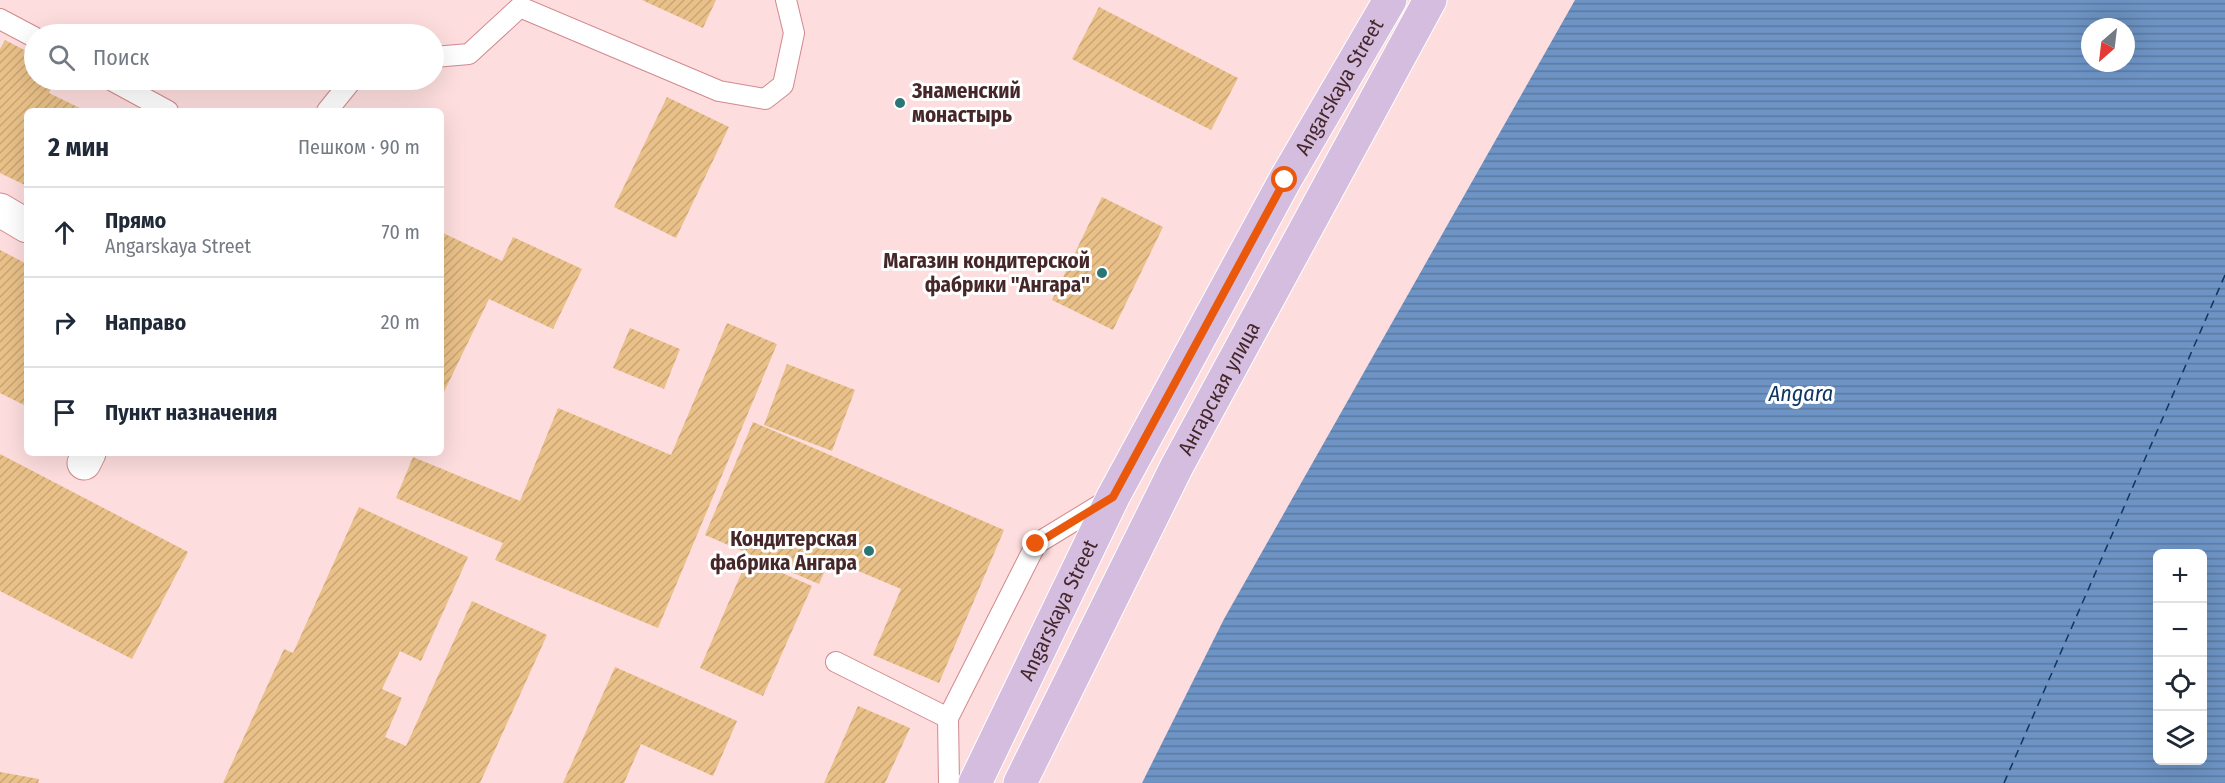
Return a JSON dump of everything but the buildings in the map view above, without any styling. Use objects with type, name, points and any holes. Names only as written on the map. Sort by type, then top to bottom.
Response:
[{"type":"main road","name":"Angarskaya Street","points":[[975,783],[1113,497],[1285,180],[1390,0]]},
{"type":"main road","name":"Ангарская улица","points":[[1020,783],[1177,466],[1430,0]]},
{"type":"street","points":[[0,210],[24,224]]},
{"type":"lane","points":[[444,56],[469,54],[520,7],[719,90],[765,99],[783,85],[794,33],[786,0]]},
{"type":"lane","points":[[0,18],[24,32]]},
{"type":"lane","points":[[129,90],[162,108]]},
{"type":"lane","points":[[329,108],[344,90]]},
{"type":"lane","points":[[949,783],[948,718],[1036,544],[1113,497]]},
{"type":"lane","points":[[836,662],[948,718]]},
{"type":"water","name":"Angara","points":[[1575,0],[2225,0],[2225,783],[1142,783],[1224,619]]},
{"type":"ferry route","points":[[2004,783],[2225,275]]},
{"type":"place","name":"Знаменский монастырь","points":[[900,103]]},
{"type":"place","name":"Магазин кондитерской фабрики \"Ангара\"","points":[[1102,273]]},
{"type":"place","name":"Кондитерская фабрика Ангара","points":[[869,551]]},
{"type":"route","points":[[1036,544],[1113,497],[1285,180]]}]
